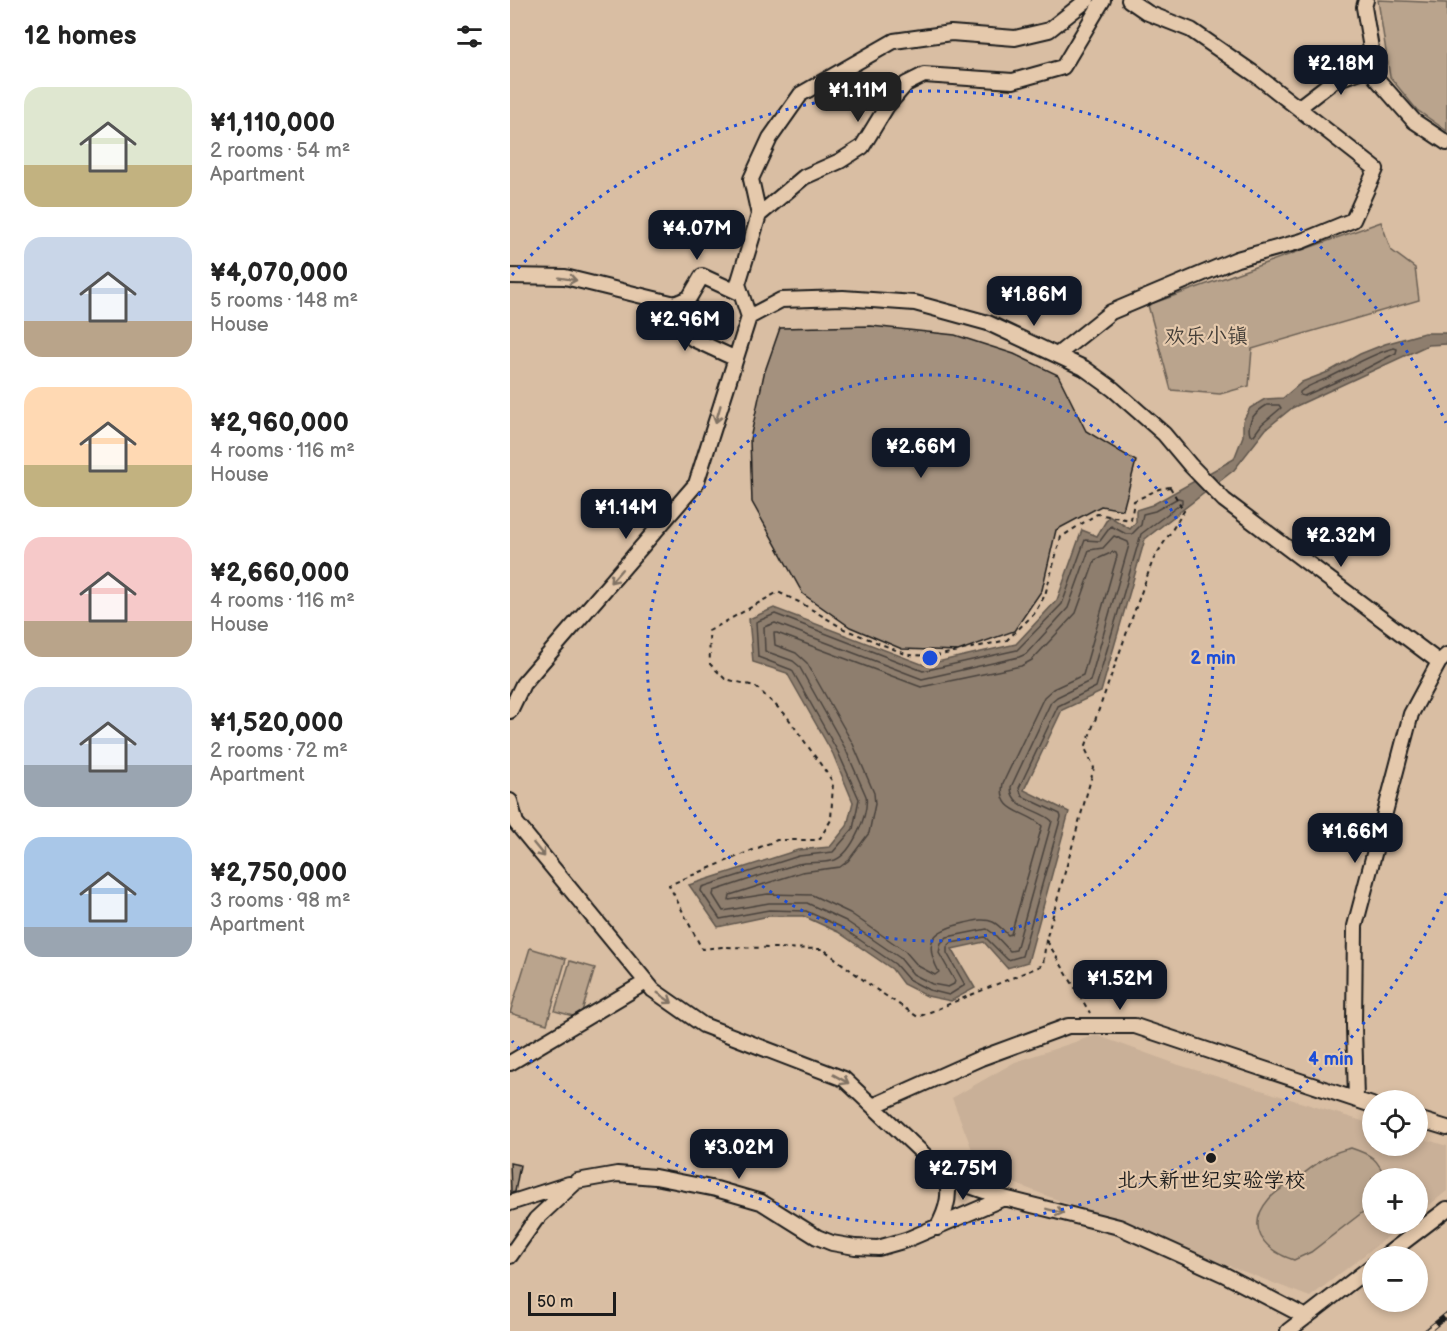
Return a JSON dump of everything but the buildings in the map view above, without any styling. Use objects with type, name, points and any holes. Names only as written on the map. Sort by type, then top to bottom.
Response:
[{"type":"street","points":[[510,711],[523,684],[696,484],[707,454],[734,358],[749,317],[738,284],[759,215],[751,179],[770,138],[801,94],[894,41],[951,33],[1015,38],[1049,30],[1087,0]]},
{"type":"street","points":[[759,215],[804,177],[840,161],[862,147],[887,106],[906,84],[924,75],[1013,81],[1063,67],[1102,0]]},
{"type":"street","points":[[1057,355],[1111,312],[1237,259],[1302,241],[1353,220],[1376,169],[1298,108],[1191,30],[1148,13],[1129,0]]},
{"type":"street","points":[[1366,0],[1364,7],[1376,78],[1414,121],[1447,143]]},
{"type":"street","points":[[1298,108],[1333,81],[1374,66]]},
{"type":"street","points":[[510,276],[565,277],[675,304],[689,298],[702,276],[741,294]]},
{"type":"street","points":[[749,317],[781,300],[843,298],[915,303],[988,323],[1084,368],[1113,389],[1164,434],[1224,500],[1443,659],[1411,714],[1355,926],[1356,1100]]},
{"type":"street","points":[[675,304],[693,339],[734,358]]},
{"type":"street","points":[[510,801],[516,823],[646,982],[653,990],[703,1025],[844,1079],[933,1163],[964,1184],[1004,1198],[1119,1227],[1223,1274],[1306,1317]]},
{"type":"street","points":[[510,1063],[646,982]]},
{"type":"street","points":[[873,1106],[981,1058],[1068,1026],[1135,1026],[1362,1102]]},
{"type":"street","points":[[1428,1122],[1447,1128]]},
{"type":"street","points":[[937,1228],[945,1215],[948,1197],[948,1183],[944,1171]]},
{"type":"street","points":[[510,1203],[577,1181],[617,1174],[656,1178],[761,1202],[817,1237],[832,1243],[878,1248],[937,1228],[1004,1198]]},
{"type":"street","points":[[510,1256],[536,1219],[577,1181]]},
{"type":"street","points":[[1398,1246],[1447,1209]]},
{"type":"street","points":[[1290,1330],[1362,1274]]},
{"type":"path","points":[[1046,940],[1043,965],[918,1017],[874,988],[823,949],[722,947],[702,949],[669,885],[777,840],[819,840],[831,820],[833,783],[786,715],[754,686],[725,679],[710,664],[709,631],[778,592],[844,629],[908,655],[936,656],[1007,640],[1034,614],[1045,595],[1060,537],[1097,514],[1131,520],[1134,501],[1158,489],[1170,487],[1184,511],[1153,560],[1085,748],[1094,768],[1046,940],[1098,1026]]},
{"type":"shaded area","name":"北大新世纪实验学校","points":[[1096,1035],[1179,1065],[1362,1121],[1362,1156],[1428,1156],[1428,1140],[1447,1146],[1447,1191],[1428,1206],[1428,1168],[1362,1168],[1362,1234],[1391,1234],[1376,1246],[1362,1246],[1362,1257],[1310,1297],[980,1170],[952,1098],[1015,1062]]},
{"type":"green space","points":[[1378,0],[1447,3],[1447,131],[1417,110],[1390,77]]},
{"type":"green space","name":"欢乐小镇","points":[[1381,222],[1391,250],[1415,268],[1419,300],[1252,349],[1249,386],[1220,394],[1171,390],[1148,305]]},
{"type":"green space","points":[[530,948],[566,959],[547,1024],[510,1013]]},
{"type":"green space","points":[[570,961],[595,968],[580,1018],[555,1011]]},
{"type":"green space","points":[[1351,1148],[1362,1152],[1362,1156],[1373,1158],[1381,1168],[1362,1168],[1362,1213],[1311,1252],[1294,1260],[1283,1256],[1266,1244],[1261,1236],[1258,1219],[1262,1209],[1280,1190],[1336,1153]]},
{"type":"water","points":[[1424,333],[1447,333],[1447,344],[1428,345],[1292,408],[1266,429],[1234,470],[1145,539],[1101,692],[1062,710],[1024,790],[1069,812],[1028,962],[1007,968],[984,942],[952,949],[975,988],[951,1001],[927,996],[903,984],[892,969],[838,932],[803,916],[769,916],[718,927],[689,885],[798,850],[830,847],[847,826],[853,802],[833,754],[787,673],[753,662],[749,619],[774,608],[924,665],[1016,644],[1057,600],[1082,530],[1097,536],[1109,516],[1130,529],[1136,522],[1136,510],[1152,505],[1234,459],[1243,436],[1243,421],[1250,408],[1265,399],[1283,398],[1302,382],[1328,372],[1360,354]]},
{"type":"railway","points":[[1427,1331],[1447,1315]]},
{"type":"place","name":"北大新世纪实验学校","points":[[1211,1158]]}]
